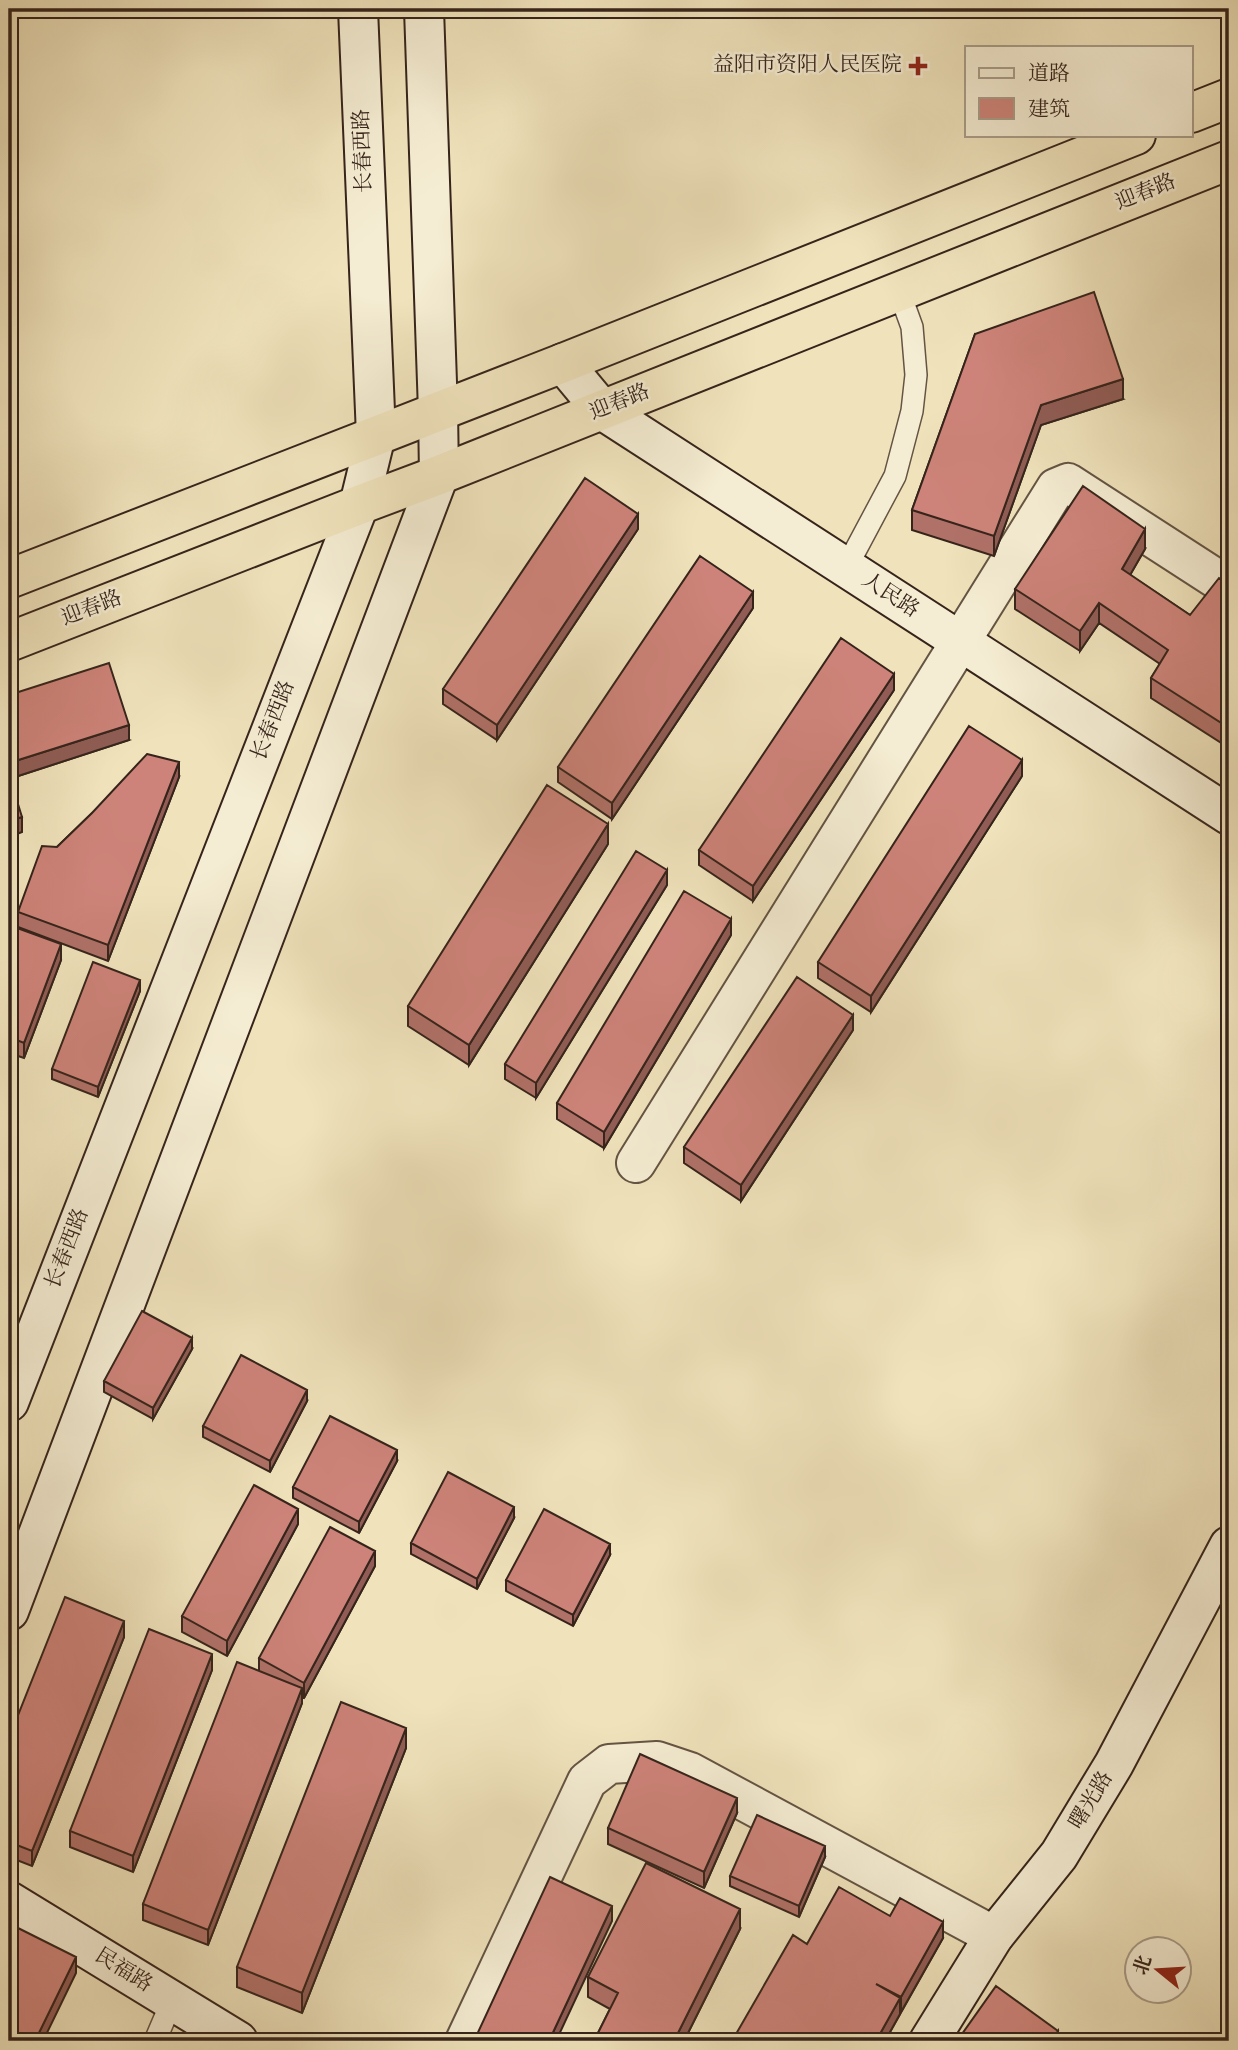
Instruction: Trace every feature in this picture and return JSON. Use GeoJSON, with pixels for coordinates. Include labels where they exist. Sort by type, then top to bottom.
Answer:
{"type":"FeatureCollection","features":[{"type":"Feature","properties":{"kind":"highway"},"geometry":{"type":"LineString","coordinates":[[1192,113],[1229,98]]}},
{"type":"Feature","properties":{"kind":"highway"},"geometry":{"type":"LineString","coordinates":[[9,579],[1133,136]]}},
{"type":"Feature","properties":{"kind":"highway","name":"迎春路"},"geometry":{"type":"LineString","coordinates":[[9,642],[439,475],[1229,160]]}},
{"type":"Feature","properties":{"kind":"street","name":"长春西路"},"geometry":{"type":"LineString","coordinates":[[9,1402],[359,505],[376,435],[358,9]]}},
{"type":"Feature","properties":{"kind":"street"},"geometry":{"type":"LineString","coordinates":[[9,1611],[439,475],[424,9]]}},
{"type":"Feature","properties":{"kind":"street","name":"人民路"},"geometry":{"type":"LineString","coordinates":[[562,363],[603,410],[1229,815]]}},
{"type":"Feature","properties":{"kind":"street"},"geometry":{"type":"LineString","coordinates":[[636,1163],[1056,488],[1068,483],[1229,587]]}},
{"type":"Feature","properties":{"kind":"street","name":"曙光路"},"geometry":{"type":"LineString","coordinates":[[929,2041],[994,1936],[1059,1855],[1114,1764],[1229,1546]]}},
{"type":"Feature","properties":{"kind":"street"},"geometry":{"type":"LineString","coordinates":[[465,2041],[587,1781],[609,1764],[657,1761],[690,1772],[994,1936]]}},
{"type":"Feature","properties":{"kind":"street","name":"民福路"},"geometry":{"type":"LineString","coordinates":[[9,1900],[238,2041]]}},
{"type":"Feature","properties":{"kind":"lane"},"geometry":{"type":"LineString","coordinates":[[846,568],[895,476],[912,411],[916,374],[912,327],[899,291]]}},
{"type":"Feature","properties":{"kind":"lane"},"geometry":{"type":"LineString","coordinates":[[155,2041],[172,2001]]}},
{"type":"Feature","properties":{"kind":"building"},"geometry":{"type":"Polygon","coordinates":[[[1094,292],[1123,379],[1041,405],[994,536],[912,510],[975,334],[1094,292]]]}},
{"type":"Feature","properties":{"kind":"building"},"geometry":{"type":"Polygon","coordinates":[[[585,478],[638,514],[497,725],[443,689],[585,478]]]}},
{"type":"Feature","properties":{"kind":"building"},"geometry":{"type":"Polygon","coordinates":[[[1083,486],[1145,529],[1122,569],[1190,615],[1219,578],[1229,585],[1229,714],[1223,724],[1151,678],[1168,650],[1099,603],[1080,631],[1015,589],[1083,486]]]}},
{"type":"Feature","properties":{"kind":"building"},"geometry":{"type":"Polygon","coordinates":[[[700,556],[753,592],[612,803],[558,767],[700,556]]]}},
{"type":"Feature","properties":{"kind":"building"},"geometry":{"type":"Polygon","coordinates":[[[841,638],[894,674],[753,886],[699,850],[841,638]]]}},
{"type":"Feature","properties":{"kind":"building"},"geometry":{"type":"Polygon","coordinates":[[[109,663],[129,725],[12,762],[9,750],[9,695],[109,663]]]}},
{"type":"Feature","properties":{"kind":"building"},"geometry":{"type":"Polygon","coordinates":[[[969,726],[1022,760],[871,996],[818,962],[969,726]]]}},
{"type":"Feature","properties":{"kind":"building"},"geometry":{"type":"Polygon","coordinates":[[[147,754],[179,762],[108,945],[18,912],[42,846],[57,847],[147,754]]]}},
{"type":"Feature","properties":{"kind":"building"},"geometry":{"type":"Polygon","coordinates":[[[9,775],[22,817],[9,821],[9,775]]]}},
{"type":"Feature","properties":{"kind":"building"},"geometry":{"type":"Polygon","coordinates":[[[547,785],[608,824],[469,1045],[408,1006],[547,785]]]}},
{"type":"Feature","properties":{"kind":"building"},"geometry":{"type":"Polygon","coordinates":[[[636,851],[667,870],[536,1083],[505,1064],[636,851]]]}},
{"type":"Feature","properties":{"kind":"building"},"geometry":{"type":"Polygon","coordinates":[[[684,891],[731,919],[604,1132],[557,1103],[684,891]]]}},
{"type":"Feature","properties":{"kind":"building"},"geometry":{"type":"Polygon","coordinates":[[[9,925],[61,944],[24,1043],[9,1037],[9,925]]]}},
{"type":"Feature","properties":{"kind":"building"},"geometry":{"type":"Polygon","coordinates":[[[93,962],[140,980],[98,1087],[52,1069],[93,962]]]}},
{"type":"Feature","properties":{"kind":"building"},"geometry":{"type":"Polygon","coordinates":[[[797,977],[853,1015],[741,1185],[684,1147],[797,977]]]}},
{"type":"Feature","properties":{"kind":"building"},"geometry":{"type":"Polygon","coordinates":[[[142,1311],[192,1338],[153,1408],[104,1381],[142,1311]]]}},
{"type":"Feature","properties":{"kind":"building"},"geometry":{"type":"Polygon","coordinates":[[[241,1355],[307,1390],[270,1461],[203,1426],[241,1355]]]}},
{"type":"Feature","properties":{"kind":"building"},"geometry":{"type":"Polygon","coordinates":[[[330,1416],[397,1450],[359,1522],[293,1487],[330,1416]]]}},
{"type":"Feature","properties":{"kind":"building"},"geometry":{"type":"Polygon","coordinates":[[[448,1472],[514,1507],[477,1579],[411,1543],[448,1472]]]}},
{"type":"Feature","properties":{"kind":"building"},"geometry":{"type":"Polygon","coordinates":[[[254,1485],[298,1509],[227,1641],[182,1616],[254,1485]]]}},
{"type":"Feature","properties":{"kind":"building"},"geometry":{"type":"Polygon","coordinates":[[[544,1509],[610,1544],[573,1615],[506,1580],[544,1509]]]}},
{"type":"Feature","properties":{"kind":"building"},"geometry":{"type":"Polygon","coordinates":[[[330,1527],[375,1551],[304,1683],[259,1658],[330,1527]]]}},
{"type":"Feature","properties":{"kind":"building"},"geometry":{"type":"Polygon","coordinates":[[[65,1597],[124,1621],[32,1851],[9,1842],[9,1738],[65,1597]]]}},
{"type":"Feature","properties":{"kind":"building"},"geometry":{"type":"Polygon","coordinates":[[[149,1629],[212,1654],[133,1856],[70,1831],[149,1629]]]}},
{"type":"Feature","properties":{"kind":"building"},"geometry":{"type":"Polygon","coordinates":[[[237,1662],[302,1688],[208,1930],[143,1904],[237,1662]]]}},
{"type":"Feature","properties":{"kind":"building"},"geometry":{"type":"Polygon","coordinates":[[[341,1702],[406,1728],[302,1993],[237,1967],[341,1702]]]}},
{"type":"Feature","properties":{"kind":"building"},"geometry":{"type":"Polygon","coordinates":[[[640,1754],[737,1798],[704,1872],[608,1828],[640,1754]]]}},
{"type":"Feature","properties":{"kind":"building"},"geometry":{"type":"Polygon","coordinates":[[[757,1815],[825,1846],[799,1906],[730,1876],[757,1815]]]}},
{"type":"Feature","properties":{"kind":"building"},"geometry":{"type":"Polygon","coordinates":[[[646,1863],[740,1909],[674,2041],[594,2041],[618,1993],[588,1977],[646,1863]]]}},
{"type":"Feature","properties":{"kind":"building"},"geometry":{"type":"Polygon","coordinates":[[[550,1877],[612,1906],[549,2041],[474,2041],[550,1877]]]}},
{"type":"Feature","properties":{"kind":"building"},"geometry":{"type":"Polygon","coordinates":[[[839,1887],[890,1916],[900,1898],[943,1922],[901,1997],[876,1984],[900,1998],[876,2041],[732,2041],[793,1935],[807,1944],[839,1887]]]}},
{"type":"Feature","properties":{"kind":"building"},"geometry":{"type":"Polygon","coordinates":[[[12,1925],[76,1957],[35,2041],[9,2041],[9,1932],[12,1925]]]}},
{"type":"Feature","properties":{"kind":"building"},"geometry":{"type":"Polygon","coordinates":[[[996,1986],[1058,2031],[1051,2041],[957,2041],[996,1986]]]}},
{"type":"Feature","properties":{"kind":"place","name":"益阳市资阳人民医院"},"geometry":{"type":"Point","coordinates":[918,66]}}]}
